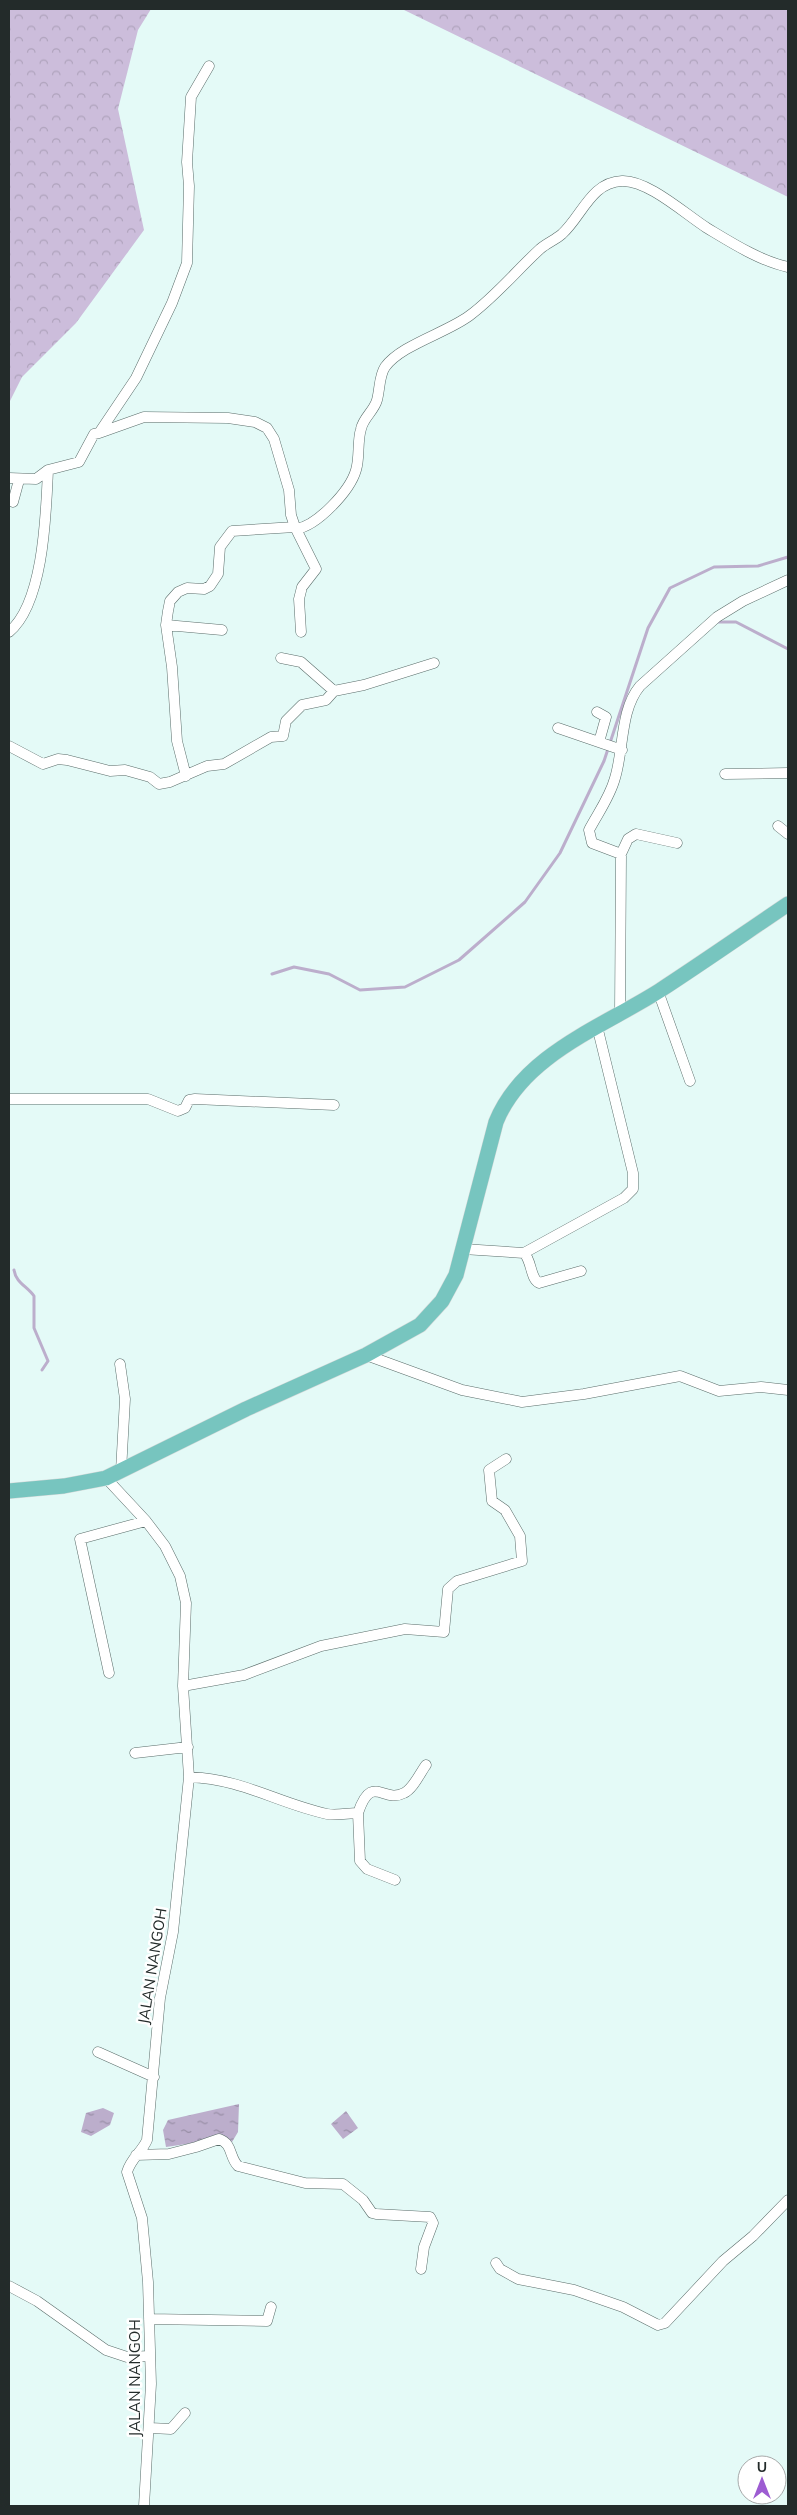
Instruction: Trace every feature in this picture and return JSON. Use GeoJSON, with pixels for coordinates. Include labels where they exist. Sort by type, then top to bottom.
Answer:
{"type":"FeatureCollection","features":[{"type":"Feature","properties":{"kind":"main road"},"geometry":{"type":"LineString","coordinates":[[9,1491],[64,1486],[106,1478],[246,1409],[366,1355],[405,1335],[430,1316],[442,1301],[456,1275],[496,1122],[507,1101],[534,1070],[555,1052],[658,991],[788,904]]}},
{"type":"Feature","properties":{"kind":"street"},"geometry":{"type":"LineString","coordinates":[[99,433],[136,378],[172,304],[187,262],[188,162],[192,97],[209,66]]}},
{"type":"Feature","properties":{"kind":"street"},"geometry":{"type":"LineString","coordinates":[[186,776],[177,740],[166,625],[172,598],[187,588],[204,589],[218,574],[220,547],[232,531],[305,527],[318,518],[343,494],[356,471],[360,430],[374,408],[386,366],[414,345],[439,334],[469,316],[541,248],[560,235],[587,202],[604,185],[622,181],[643,186],[708,228],[762,258],[788,267]]}},
{"type":"Feature","properties":{"kind":"street"},"geometry":{"type":"LineString","coordinates":[[13,502],[14,479],[36,480],[48,470],[79,462],[94,434],[144,417],[228,418],[261,424],[271,432],[274,439],[289,490],[291,515],[295,528],[316,569],[302,586],[299,599],[301,632]]}},
{"type":"Feature","properties":{"kind":"street"},"geometry":{"type":"LineString","coordinates":[[9,632],[22,619],[44,541],[48,470]]}},
{"type":"Feature","properties":{"kind":"street"},"geometry":{"type":"LineString","coordinates":[[621,854],[592,843],[588,833],[612,789],[630,699],[640,686],[717,617],[743,600],[788,580]]}},
{"type":"Feature","properties":{"kind":"street"},"geometry":{"type":"LineString","coordinates":[[166,625],[222,630]]}},
{"type":"Feature","properties":{"kind":"street"},"geometry":{"type":"LineString","coordinates":[[282,658],[301,662],[334,691]]}},
{"type":"Feature","properties":{"kind":"street"},"geometry":{"type":"LineString","coordinates":[[9,746],[43,764],[58,759],[110,771],[125,770],[150,777],[160,784],[186,776],[206,766],[224,764],[271,737],[283,736],[286,721],[302,705],[326,700],[334,691],[364,685],[434,663]]}},
{"type":"Feature","properties":{"kind":"street"},"geometry":{"type":"LineString","coordinates":[[597,712],[606,717],[601,742]]}},
{"type":"Feature","properties":{"kind":"street"},"geometry":{"type":"LineString","coordinates":[[558,728],[619,749]]}},
{"type":"Feature","properties":{"kind":"street"},"geometry":{"type":"LineString","coordinates":[[725,774],[788,773]]}},
{"type":"Feature","properties":{"kind":"street"},"geometry":{"type":"LineString","coordinates":[[778,826],[788,834]]}},
{"type":"Feature","properties":{"kind":"street"},"geometry":{"type":"LineString","coordinates":[[620,1014],[621,854],[628,839],[636,834],[677,843]]}},
{"type":"Feature","properties":{"kind":"street"},"geometry":{"type":"LineString","coordinates":[[658,991],[690,1081]]}},
{"type":"Feature","properties":{"kind":"street"},"geometry":{"type":"LineString","coordinates":[[463,1249],[524,1253],[624,1198],[633,1189],[633,1173],[597,1026]]}},
{"type":"Feature","properties":{"kind":"street"},"geometry":{"type":"LineString","coordinates":[[9,1099],[148,1099],[178,1111],[185,1108],[189,1100],[195,1099],[334,1105]]}},
{"type":"Feature","properties":{"kind":"street"},"geometry":{"type":"LineString","coordinates":[[524,1253],[528,1258],[536,1282],[581,1271]]}},
{"type":"Feature","properties":{"kind":"street"},"geometry":{"type":"LineString","coordinates":[[366,1355],[462,1390],[522,1402],[584,1394],[680,1376],[719,1391],[761,1387],[788,1390]]}},
{"type":"Feature","properties":{"kind":"street"},"geometry":{"type":"LineString","coordinates":[[120,1364],[124,1399],[121,1471]]}},
{"type":"Feature","properties":{"kind":"street"},"geometry":{"type":"LineString","coordinates":[[182,1686],[244,1675],[321,1646],[405,1629],[444,1632],[448,1590],[451,1586],[457,1581],[522,1562],[520,1536],[505,1510],[492,1501],[491,1496],[490,1470],[506,1459]]}},
{"type":"Feature","properties":{"kind":"street","name":"JALAN NANGOH"},"geometry":{"type":"LineString","coordinates":[[106,1478],[146,1520],[169,1553],[183,1586],[186,1618],[182,1686],[189,1777],[179,1860],[176,1910],[160,1998],[147,2140],[144,2148],[136,2155],[127,2172],[142,2218],[148,2282],[150,2428],[144,2506]]}},
{"type":"Feature","properties":{"kind":"street"},"geometry":{"type":"LineString","coordinates":[[109,1673],[80,1539],[146,1520]]}},
{"type":"Feature","properties":{"kind":"street"},"geometry":{"type":"LineString","coordinates":[[135,1753],[188,1747]]}},
{"type":"Feature","properties":{"kind":"street"},"geometry":{"type":"LineString","coordinates":[[395,1880],[367,1869],[360,1861],[358,1813],[366,1795],[371,1792],[406,1793],[426,1765]]}},
{"type":"Feature","properties":{"kind":"street"},"geometry":{"type":"LineString","coordinates":[[189,1777],[244,1785],[297,1806],[330,1814],[358,1813]]}},
{"type":"Feature","properties":{"kind":"street"},"geometry":{"type":"LineString","coordinates":[[98,2052],[154,2077]]}},
{"type":"Feature","properties":{"kind":"street"},"geometry":{"type":"LineString","coordinates":[[136,2155],[169,2154],[219,2139],[224,2140],[232,2150],[234,2162],[238,2166],[305,2183],[343,2184],[364,2200],[372,2213],[430,2217],[433,2223],[424,2247],[421,2269]]}},
{"type":"Feature","properties":{"kind":"street"},"geometry":{"type":"LineString","coordinates":[[496,2263],[500,2268],[518,2279],[574,2290],[623,2307],[658,2325],[665,2324],[723,2261],[753,2236],[788,2200]]}},
{"type":"Feature","properties":{"kind":"street"},"geometry":{"type":"LineString","coordinates":[[9,2286],[38,2301],[106,2350],[127,2356],[150,2356]]}},
{"type":"Feature","properties":{"kind":"street"},"geometry":{"type":"LineString","coordinates":[[149,2319],[267,2321],[271,2307]]}},
{"type":"Feature","properties":{"kind":"street"},"geometry":{"type":"LineString","coordinates":[[150,2428],[171,2429],[185,2413]]}},
{"type":"Feature","properties":{"kind":"green space"},"geometry":{"type":"Polygon","coordinates":[[[9,9],[151,9],[138,30],[118,109],[144,230],[76,323],[22,377],[9,403],[9,9]]]}},
{"type":"Feature","properties":{"kind":"green space"},"geometry":{"type":"Polygon","coordinates":[[[402,9],[787,9],[788,197],[402,9]]]}},
{"type":"Feature","properties":{"kind":"water"},"geometry":{"type":"Polygon","coordinates":[[[239,2104],[238,2132],[232,2142],[227,2138],[166,2147],[163,2130],[168,2120],[239,2104]]]}},
{"type":"Feature","properties":{"kind":"water"},"geometry":{"type":"Polygon","coordinates":[[[103,2108],[114,2113],[110,2125],[91,2136],[81,2132],[86,2113],[103,2108]]]}},
{"type":"Feature","properties":{"kind":"water"},"geometry":{"type":"Polygon","coordinates":[[[346,2111],[358,2128],[343,2139],[331,2124],[346,2111]]]}},
{"type":"Feature","properties":{"kind":"waterway"},"geometry":{"type":"LineString","coordinates":[[272,974],[294,967],[329,974],[360,990],[405,987],[459,960],[525,902],[560,853],[604,761],[648,628],[670,588],[714,567],[758,566],[788,557]]}},
{"type":"Feature","properties":{"kind":"waterway"},"geometry":{"type":"LineString","coordinates":[[717,622],[736,622],[788,649]]}},
{"type":"Feature","properties":{"kind":"waterway"},"geometry":{"type":"LineString","coordinates":[[14,1270],[19,1281],[34,1296],[34,1328],[48,1361],[42,1370]]}}]}
